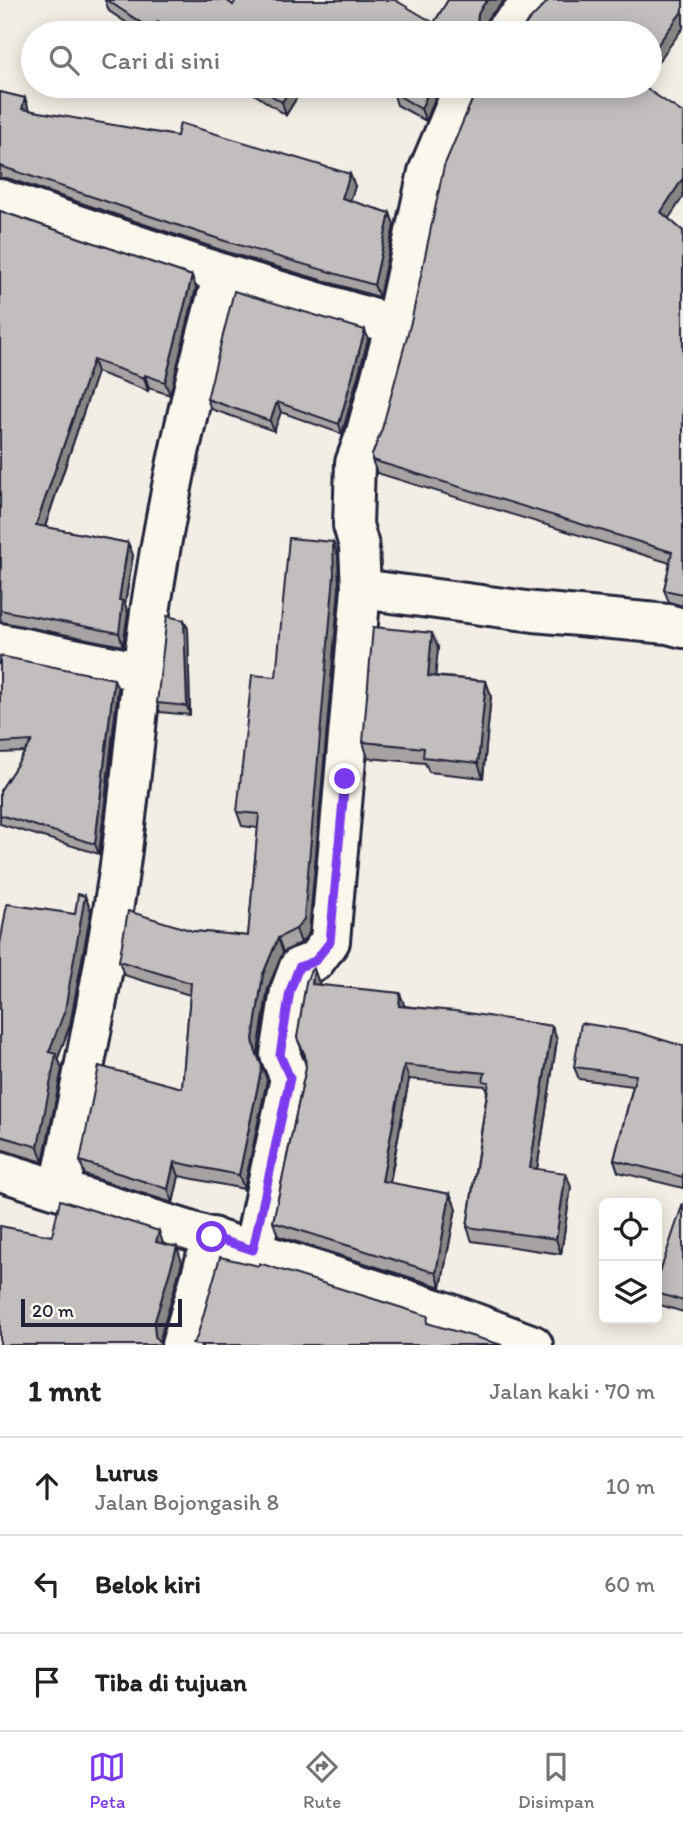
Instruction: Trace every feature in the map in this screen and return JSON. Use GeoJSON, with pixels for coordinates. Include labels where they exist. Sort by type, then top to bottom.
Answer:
{"type":"FeatureCollection","features":[{"type":"Feature","properties":{"kind":"street"},"geometry":{"type":"LineString","coordinates":[[515,21],[536,0]]}},
{"type":"Feature","properties":{"kind":"street"},"geometry":{"type":"LineString","coordinates":[[253,1250],[290,1078],[280,1055],[290,991],[299,967],[315,961],[330,942],[361,589],[359,546],[353,525],[355,463],[395,325],[428,173],[459,98]]}},
{"type":"Feature","properties":{"kind":"street"},"geometry":{"type":"LineString","coordinates":[[0,199],[223,274],[395,325]]}},
{"type":"Feature","properties":{"kind":"street"},"geometry":{"type":"LineString","coordinates":[[60,1188],[117,884],[152,601],[171,483],[198,365],[223,274]]}},
{"type":"Feature","properties":{"kind":"street"},"geometry":{"type":"LineString","coordinates":[[361,589],[534,612],[668,624],[683,628]]}},
{"type":"Feature","properties":{"kind":"street"},"geometry":{"type":"LineString","coordinates":[[0,643],[143,672]]}},
{"type":"Feature","properties":{"kind":"street"},"geometry":{"type":"LineString","coordinates":[[0,1171],[443,1311],[533,1345]]}},
{"type":"Feature","properties":{"kind":"street"},"geometry":{"type":"LineString","coordinates":[[181,1345],[212,1237]]}},
{"type":"Feature","properties":{"kind":"building"},"geometry":{"type":"Polygon","coordinates":[[[107,0],[226,0],[233,5],[236,0],[395,0],[431,21],[158,21],[138,21],[107,0]]]}},
{"type":"Feature","properties":{"kind":"building"},"geometry":{"type":"Polygon","coordinates":[[[448,0],[488,0],[478,14],[477,21],[435,21],[448,0]]]}},
{"type":"Feature","properties":{"kind":"building"},"geometry":{"type":"Polygon","coordinates":[[[549,0],[683,0],[683,10],[662,39],[662,21],[529,21],[549,0]]]}},
{"type":"Feature","properties":{"kind":"building"},"geometry":{"type":"Polygon","coordinates":[[[0,92],[25,98],[22,109],[177,136],[180,123],[350,174],[342,198],[390,213],[374,285],[225,241],[0,166],[0,92]]]}},
{"type":"Feature","properties":{"kind":"building"},"geometry":{"type":"Polygon","coordinates":[[[403,98],[426,98],[421,109],[403,98]]]}},
{"type":"Feature","properties":{"kind":"building"},"geometry":{"type":"Polygon","coordinates":[[[473,98],[660,98],[683,113],[683,178],[661,212],[683,231],[683,594],[664,590],[672,552],[372,460],[412,318],[444,166],[473,98]]]}},
{"type":"Feature","properties":{"kind":"building"},"geometry":{"type":"Polygon","coordinates":[[[0,211],[192,276],[165,382],[145,375],[144,378],[93,360],[36,525],[128,543],[119,600],[123,601],[119,633],[0,610],[0,211]]]}},
{"type":"Feature","properties":{"kind":"building"},"geometry":{"type":"Polygon","coordinates":[[[234,291],[365,330],[339,424],[277,402],[270,421],[207,399],[234,291]]]}},
{"type":"Feature","properties":{"kind":"building"},"geometry":{"type":"Polygon","coordinates":[[[289,538],[333,542],[334,575],[304,919],[296,929],[278,938],[263,974],[253,1039],[262,1066],[239,1175],[174,1162],[168,1189],[80,1161],[99,1066],[182,1088],[191,983],[119,961],[128,911],[193,931],[248,936],[259,814],[237,812],[252,675],[276,677],[289,538]]]}},
{"type":"Feature","properties":{"kind":"building"},"geometry":{"type":"Polygon","coordinates":[[[167,616],[184,620],[187,706],[157,703],[167,616]]]}},
{"type":"Feature","properties":{"kind":"building"},"geometry":{"type":"Polygon","coordinates":[[[373,627],[432,633],[428,676],[486,681],[478,763],[423,757],[424,748],[363,742],[373,627]]]}},
{"type":"Feature","properties":{"kind":"building"},"geometry":{"type":"Polygon","coordinates":[[[0,656],[114,679],[95,844],[0,815],[0,791],[32,741],[0,743],[0,656]]]}},
{"type":"Feature","properties":{"kind":"building"},"geometry":{"type":"Polygon","coordinates":[[[78,894],[85,896],[65,1010],[49,1052],[56,1054],[38,1147],[0,1136],[0,944],[7,904],[75,914],[78,894]]]}},
{"type":"Feature","properties":{"kind":"building"},"geometry":{"type":"Polygon","coordinates":[[[314,969],[312,984],[400,993],[399,1006],[455,1011],[552,1026],[530,1168],[566,1173],[556,1239],[467,1227],[489,1082],[483,1081],[485,1073],[404,1065],[382,1181],[450,1194],[436,1273],[273,1222],[306,1068],[305,1055],[297,1038],[306,982],[314,969]]]}},
{"type":"Feature","properties":{"kind":"building"},"geometry":{"type":"Polygon","coordinates":[[[581,1023],[637,1032],[683,1046],[683,1177],[614,1160],[636,1075],[574,1067],[581,1023]]]}},
{"type":"Feature","properties":{"kind":"building"},"geometry":{"type":"Polygon","coordinates":[[[60,1200],[159,1231],[156,1242],[177,1247],[154,1324],[155,1336],[161,1345],[0,1345],[0,1226],[52,1236],[60,1200]]]}},
{"type":"Feature","properties":{"kind":"building"},"geometry":{"type":"Polygon","coordinates":[[[683,1203],[683,1301],[662,1295],[662,1266],[683,1203]]]}},
{"type":"Feature","properties":{"kind":"building"},"geometry":{"type":"Polygon","coordinates":[[[220,1257],[259,1266],[259,1263],[428,1316],[427,1323],[502,1345],[192,1344],[197,1337],[220,1257]]]}},
{"type":"Feature","properties":{"kind":"route"},"geometry":{"type":"LineString","coordinates":[[212,1237],[253,1250],[290,1078],[280,1055],[290,991],[299,967],[315,961],[330,942],[345,779]]}}]}
